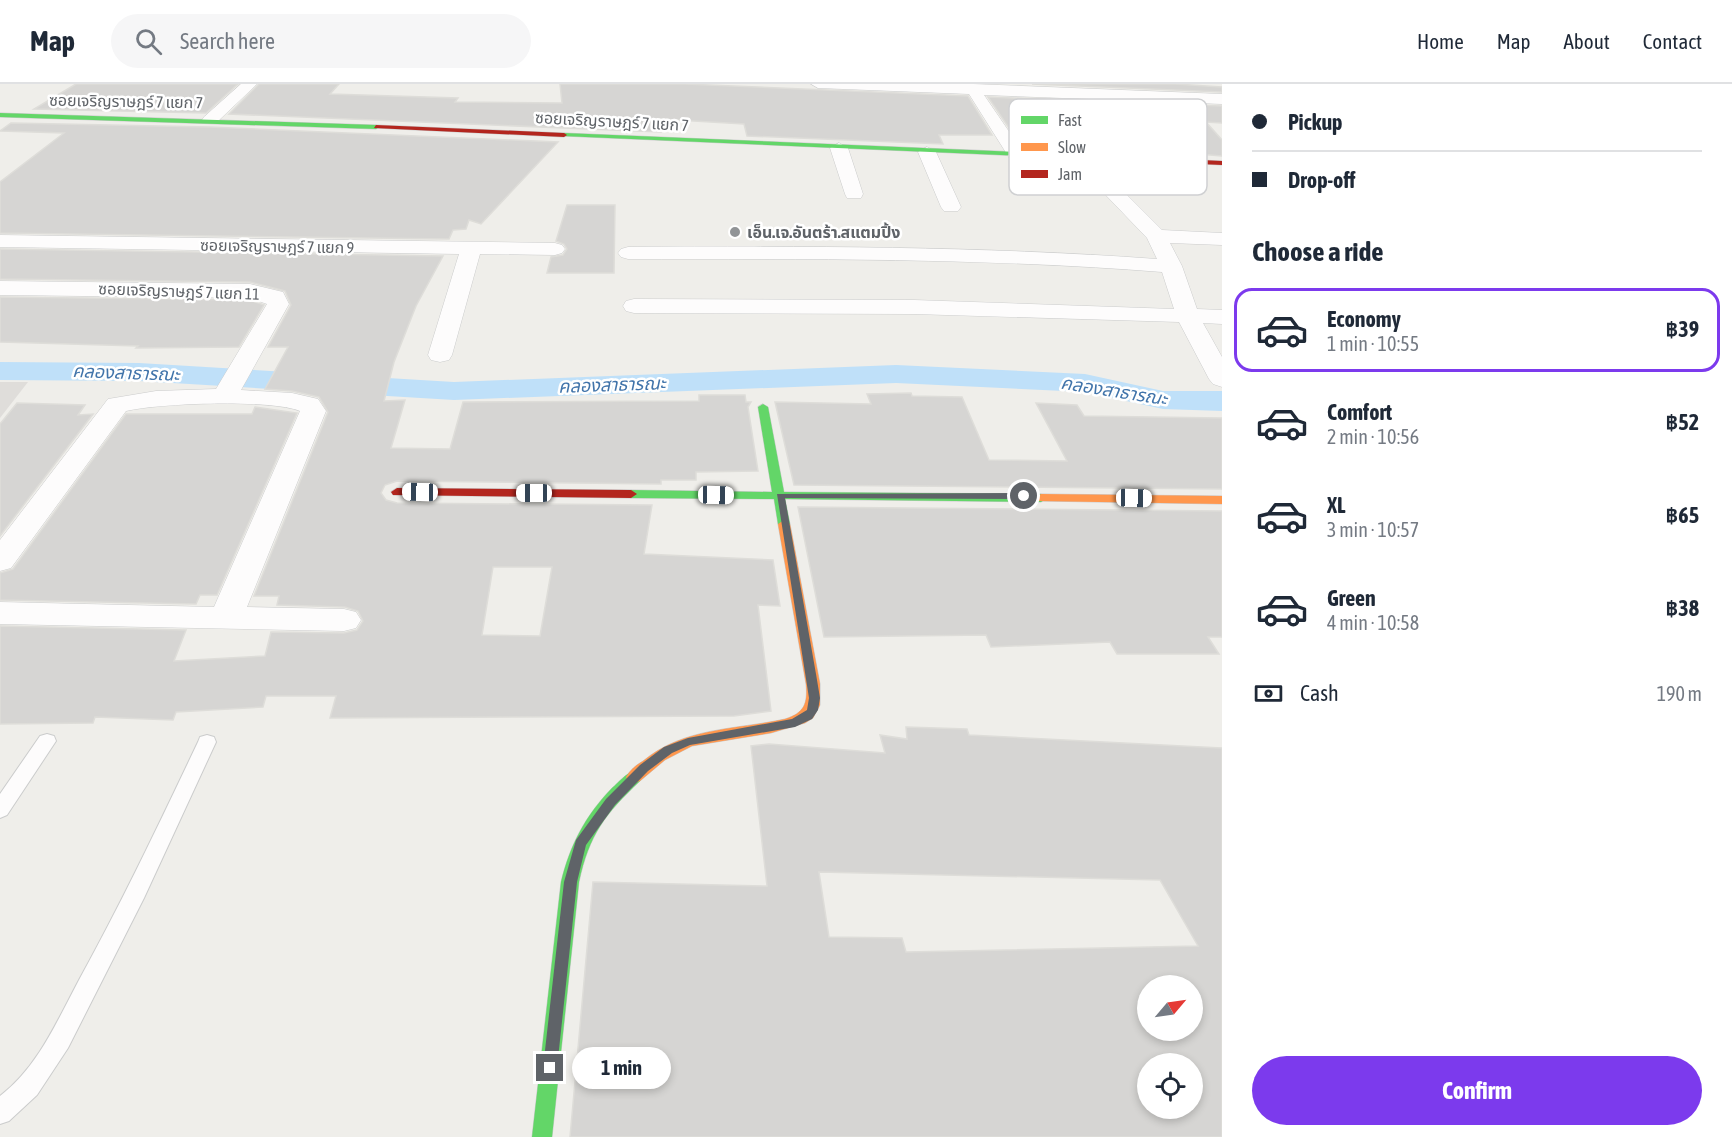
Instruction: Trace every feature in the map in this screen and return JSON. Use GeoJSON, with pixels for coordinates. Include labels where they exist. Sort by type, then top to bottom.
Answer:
{"type":"FeatureCollection","features":[{"type":"Feature","properties":{"kind":"street"},"geometry":{"type":"LineString","coordinates":[[210,120],[250,84]]}},
{"type":"Feature","properties":{"kind":"street"},"geometry":{"type":"LineString","coordinates":[[818,84],[955,86],[973,89],[1222,99]]}},
{"type":"Feature","properties":{"kind":"street"},"geometry":{"type":"LineString","coordinates":[[973,89],[1009,144]]}},
{"type":"Feature","properties":{"kind":"street","name":"ซอยเจริญราษฎร์ 7 แยก 7"},"geometry":{"type":"LineString","coordinates":[[0,115],[210,120],[1009,155]]}},
{"type":"Feature","properties":{"kind":"street"},"geometry":{"type":"LineString","coordinates":[[839,148],[854,194]]}},
{"type":"Feature","properties":{"kind":"street"},"geometry":{"type":"LineString","coordinates":[[927,152],[951,207]]}},
{"type":"Feature","properties":{"kind":"street","name":"ซอยเจริญราษฎร์ 7 แยก 7"},"geometry":{"type":"LineString","coordinates":[[1207,162],[1222,163]]}},
{"type":"Feature","properties":{"kind":"street"},"geometry":{"type":"LineString","coordinates":[[1116,195],[1156,236],[1171,266],[1188,317],[1222,379]]}},
{"type":"Feature","properties":{"kind":"street"},"geometry":{"type":"LineString","coordinates":[[1156,236],[1222,239]]}},
{"type":"Feature","properties":{"kind":"street","name":"ซอยเจริญราษฎร์ 7 แยก 9"},"geometry":{"type":"LineString","coordinates":[[0,241],[555,249]]}},
{"type":"Feature","properties":{"kind":"street"},"geometry":{"type":"LineString","coordinates":[[440,355],[471,248]]}},
{"type":"Feature","properties":{"kind":"street"},"geometry":{"type":"LineString","coordinates":[[628,253],[898,252],[1037,256],[1171,266]]}},
{"type":"Feature","properties":{"kind":"street"},"geometry":{"type":"LineString","coordinates":[[898,252],[914,307]]}},
{"type":"Feature","properties":{"kind":"street","name":"ซอยเจริญราษฎร์ 7 แยก 11"},"geometry":{"type":"LineString","coordinates":[[0,288],[249,291],[275,297],[278,304],[230,385]]}},
{"type":"Feature","properties":{"kind":"street"},"geometry":{"type":"LineString","coordinates":[[634,306],[914,307],[1222,317]]}},
{"type":"Feature","properties":{"kind":"street"},"geometry":{"type":"LineString","coordinates":[[0,561],[117,405],[230,385],[309,404],[313,411],[226,618]]}},
{"type":"Feature","properties":{"kind":"street"},"geometry":{"type":"LineString","coordinates":[[542,1137],[570,882],[580,844],[610,802],[644,768],[668,750],[688,742],[795,723],[808,716],[812,710],[813,686],[763,407]]}},
{"type":"Feature","properties":{"kind":"street"},"geometry":{"type":"LineString","coordinates":[[397,492],[1222,500]]}},
{"type":"Feature","properties":{"kind":"street"},"geometry":{"type":"LineString","coordinates":[[0,613],[344,620]]}},
{"type":"Feature","properties":{"kind":"lane"},"geometry":{"type":"LineString","coordinates":[[0,810],[47,741]]}},
{"type":"Feature","properties":{"kind":"lane"},"geometry":{"type":"LineString","coordinates":[[0,1112],[17,1101],[48,1061],[129,910],[207,742]]}},
{"type":"Feature","properties":{"kind":"shaded area"},"geometry":{"type":"Polygon","coordinates":[[[0,382],[28,382],[0,418],[0,382]]]}},
{"type":"Feature","properties":{"kind":"building"},"geometry":{"type":"Polygon","coordinates":[[[76,84],[238,84],[206,113],[34,109],[76,84]]]}},
{"type":"Feature","properties":{"kind":"building"},"geometry":{"type":"Polygon","coordinates":[[[259,84],[339,84],[330,94],[458,98],[455,102],[562,103],[560,84],[685,84],[968,96],[992,135],[939,135],[943,144],[747,136],[744,124],[660,119],[661,132],[229,114],[259,84]]]}},
{"type":"Feature","properties":{"kind":"building"},"geometry":{"type":"Polygon","coordinates":[[[1032,84],[1176,84],[1222,87],[1222,92],[1032,84]]]}},
{"type":"Feature","properties":{"kind":"building"},"geometry":{"type":"Polygon","coordinates":[[[988,97],[1040,99],[1009,99],[1009,128],[988,97]]]}},
{"type":"Feature","properties":{"kind":"building"},"geometry":{"type":"Polygon","coordinates":[[[1207,105],[1222,106],[1222,123],[1207,122],[1207,105]]]}},
{"type":"Feature","properties":{"kind":"building"},"geometry":{"type":"Polygon","coordinates":[[[11,123],[210,127],[558,142],[481,224],[469,220],[466,229],[453,230],[449,239],[0,233],[0,182],[64,133],[0,131],[11,123]]]}},
{"type":"Feature","properties":{"kind":"building"},"geometry":{"type":"Polygon","coordinates":[[[1207,123],[1222,140],[1222,156],[1207,155],[1207,123]]]}},
{"type":"Feature","properties":{"kind":"building"},"geometry":{"type":"Polygon","coordinates":[[[567,205],[615,205],[614,273],[547,273],[551,257],[563,255],[567,249],[564,244],[556,241],[567,205]]]}},
{"type":"Feature","properties":{"kind":"building"},"geometry":{"type":"Polygon","coordinates":[[[0,249],[443,256],[416,306],[394,362],[384,401],[405,400],[391,448],[450,449],[463,402],[699,401],[699,395],[745,395],[746,402],[751,402],[748,407],[758,471],[696,472],[696,480],[661,480],[661,484],[397,481],[385,485],[381,493],[386,500],[397,503],[652,505],[644,554],[773,560],[780,606],[758,605],[771,711],[734,716],[330,718],[336,696],[266,696],[263,707],[176,712],[173,720],[95,717],[93,723],[0,724],[0,626],[186,630],[174,661],[265,656],[271,632],[344,633],[357,630],[363,621],[358,611],[345,607],[277,605],[279,596],[254,596],[328,412],[319,397],[292,391],[265,389],[288,347],[268,347],[291,305],[285,291],[250,282],[0,279],[0,249]],[[493,567],[482,635],[540,636],[552,567],[493,567]]]}},
{"type":"Feature","properties":{"kind":"building"},"geometry":{"type":"Polygon","coordinates":[[[0,297],[250,300],[264,305],[239,347],[136,348],[138,346],[0,342],[0,297]]]}},
{"type":"Feature","properties":{"kind":"building"},"geometry":{"type":"Polygon","coordinates":[[[911,393],[912,396],[962,397],[989,460],[1067,461],[1036,403],[1077,405],[1084,416],[1222,418],[1222,489],[794,485],[775,402],[871,404],[867,394],[911,393]]]}},
{"type":"Feature","properties":{"kind":"building"},"geometry":{"type":"Polygon","coordinates":[[[17,403],[85,405],[78,415],[93,414],[0,536],[0,424],[17,403]]]}},
{"type":"Feature","properties":{"kind":"building"},"geometry":{"type":"Polygon","coordinates":[[[255,407],[297,413],[217,595],[200,595],[196,604],[0,600],[0,573],[13,569],[126,414],[252,414],[255,407]]]}},
{"type":"Feature","properties":{"kind":"building"},"geometry":{"type":"Polygon","coordinates":[[[798,507],[1222,511],[1222,637],[1208,637],[1219,654],[1117,654],[1110,642],[991,647],[986,635],[824,637],[798,507]]]}},
{"type":"Feature","properties":{"kind":"building"},"geometry":{"type":"Polygon","coordinates":[[[906,727],[967,729],[969,735],[1222,748],[1222,1137],[570,1137],[593,882],[767,886],[751,746],[769,744],[885,753],[880,735],[907,739],[906,727]],[[819,872],[829,937],[902,938],[906,952],[1198,946],[1160,880],[819,872]]]}},
{"type":"Feature","properties":{"kind":"waterway","name":"คลองสาธารณะ"},"geometry":{"type":"LineString","coordinates":[[0,371],[139,372],[454,391],[896,374],[1085,383],[1163,400],[1222,401]]}},
{"type":"Feature","properties":{"kind":"traffic: fast"},"geometry":{"type":"LineString","coordinates":[[0,115],[376,127]]}},
{"type":"Feature","properties":{"kind":"traffic: fast"},"geometry":{"type":"LineString","coordinates":[[564,135],[1009,154]]}},
{"type":"Feature","properties":{"kind":"traffic: fast"},"geometry":{"type":"LineString","coordinates":[[763,407],[784,524]]}},
{"type":"Feature","properties":{"kind":"traffic: fast"},"geometry":{"type":"LineString","coordinates":[[631,494],[1041,498]]}},
{"type":"Feature","properties":{"kind":"traffic: fast"},"geometry":{"type":"LineString","coordinates":[[542,1137],[570,882],[574,864],[578,850],[596,818],[634,777]]}},
{"type":"Feature","properties":{"kind":"traffic: slow"},"geometry":{"type":"LineString","coordinates":[[1041,498],[1222,500]]}},
{"type":"Feature","properties":{"kind":"traffic: slow"},"geometry":{"type":"LineString","coordinates":[[634,777],[673,747],[688,741],[787,724],[800,720],[811,710],[814,689],[784,524]]}},
{"type":"Feature","properties":{"kind":"traffic: jam"},"geometry":{"type":"LineString","coordinates":[[376,127],[564,135]]}},
{"type":"Feature","properties":{"kind":"traffic: jam"},"geometry":{"type":"LineString","coordinates":[[1207,162],[1222,163]]}},
{"type":"Feature","properties":{"kind":"traffic: jam"},"geometry":{"type":"LineString","coordinates":[[397,492],[631,494]]}},
{"type":"Feature","properties":{"kind":"place","name":"เอ็น.เจ.อันตร้า.สแตมปิ้ง"},"geometry":{"type":"Point","coordinates":[735,232]}},
{"type":"Feature","properties":{"kind":"route"},"geometry":{"type":"LineString","coordinates":[[550,1068],[570,882],[580,844],[610,802],[644,768],[668,750],[688,742],[795,723],[808,716],[812,710],[814,698],[811,674],[780,496],[1024,496]]}}]}
